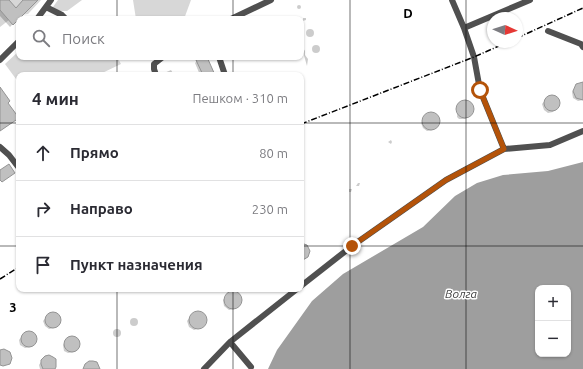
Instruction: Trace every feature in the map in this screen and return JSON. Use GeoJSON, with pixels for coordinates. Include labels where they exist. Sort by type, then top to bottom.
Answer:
{"type":"FeatureCollection","features":[{"type":"Feature","properties":{"kind":"street"},"geometry":{"type":"LineString","coordinates":[[38,16],[51,0]]}},
{"type":"Feature","properties":{"kind":"street"},"geometry":{"type":"LineString","coordinates":[[253,0],[257,6]]}},
{"type":"Feature","properties":{"kind":"street"},"geometry":{"type":"LineString","coordinates":[[237,16],[271,0]]}},
{"type":"Feature","properties":{"kind":"street"},"geometry":{"type":"LineString","coordinates":[[452,0],[474,57],[480,90],[504,149]]}},
{"type":"Feature","properties":{"kind":"street"},"geometry":{"type":"LineString","coordinates":[[464,28],[530,0]]}},
{"type":"Feature","properties":{"kind":"street"},"geometry":{"type":"LineString","coordinates":[[46,7],[63,16]]}},
{"type":"Feature","properties":{"kind":"street"},"geometry":{"type":"LineString","coordinates":[[548,31],[581,44],[583,47]]}},
{"type":"Feature","properties":{"kind":"street"},"geometry":{"type":"LineString","coordinates":[[0,60],[16,44]]}},
{"type":"Feature","properties":{"kind":"street"},"geometry":{"type":"LineString","coordinates":[[155,72],[154,64],[160,60]]}},
{"type":"Feature","properties":{"kind":"street"},"geometry":{"type":"LineString","coordinates":[[220,60],[224,72]]}},
{"type":"Feature","properties":{"kind":"street"},"geometry":{"type":"LineString","coordinates":[[304,284],[352,246],[446,180],[504,149],[550,145],[583,132]]}},
{"type":"Feature","properties":{"kind":"street"},"geometry":{"type":"LineString","coordinates":[[0,147],[16,165]]}},
{"type":"Feature","properties":{"kind":"street"},"geometry":{"type":"LineString","coordinates":[[204,369],[230,342],[293,292]]}},
{"type":"Feature","properties":{"kind":"street"},"geometry":{"type":"LineString","coordinates":[[230,342],[252,367]]}},
{"type":"Feature","properties":{"kind":"shaded area"},"geometry":{"type":"Polygon","coordinates":[[[0,0],[41,0],[28,14],[14,16],[0,27],[0,0]]]}},
{"type":"Feature","properties":{"kind":"shaded area"},"geometry":{"type":"Polygon","coordinates":[[[58,0],[82,0],[67,11],[56,11],[53,7],[58,0]]]}},
{"type":"Feature","properties":{"kind":"shaded area"},"geometry":{"type":"Polygon","coordinates":[[[133,0],[191,0],[185,16],[136,16],[133,0]]]}},
{"type":"Feature","properties":{"kind":"shaded area"},"geometry":{"type":"Polygon","coordinates":[[[16,54],[16,60],[119,60],[121,64],[104,72],[16,72],[16,79],[5,64],[16,54]]]}},
{"type":"Feature","properties":{"kind":"water","name":"Волга"},"geometry":{"type":"Polygon","coordinates":[[[583,162],[583,369],[268,369],[277,350],[312,301],[343,274],[423,227],[455,196],[477,183],[503,175],[548,171],[583,162]]]}},
{"type":"Feature","properties":{"kind":"building"},"geometry":{"type":"Polygon","coordinates":[[[0,0],[9,0],[16,8],[23,0],[38,0],[22,16],[16,16],[16,22],[13,25],[0,10],[0,0]]]}},
{"type":"Feature","properties":{"kind":"building"},"geometry":{"type":"Polygon","coordinates":[[[196,60],[208,60],[214,72],[202,72],[196,60]]]}},
{"type":"Feature","properties":{"kind":"building"},"geometry":{"type":"Polygon","coordinates":[[[583,82],[583,100],[576,98],[573,91],[576,84],[583,82]]]}},
{"type":"Feature","properties":{"kind":"building"},"geometry":{"type":"Polygon","coordinates":[[[0,87],[10,101],[8,103],[16,114],[16,120],[0,131],[0,87]]]}},
{"type":"Feature","properties":{"kind":"building"},"geometry":{"type":"Polygon","coordinates":[[[549,95],[555,95],[560,100],[558,109],[555,111],[549,111],[544,106],[544,100],[549,95]]]}},
{"type":"Feature","properties":{"kind":"building"},"geometry":{"type":"Polygon","coordinates":[[[465,100],[471,103],[474,109],[471,115],[465,118],[459,115],[456,109],[459,103],[465,100]]]}},
{"type":"Feature","properties":{"kind":"building"},"geometry":{"type":"Polygon","coordinates":[[[431,112],[437,115],[440,121],[437,127],[431,130],[425,127],[422,121],[425,115],[431,112]]]}},
{"type":"Feature","properties":{"kind":"building"},"geometry":{"type":"Polygon","coordinates":[[[9,164],[15,173],[2,182],[0,180],[0,170],[9,164]]]}},
{"type":"Feature","properties":{"kind":"building"},"geometry":{"type":"Polygon","coordinates":[[[304,244],[307,245],[310,251],[308,257],[304,259],[304,244]]]}},
{"type":"Feature","properties":{"kind":"building"},"geometry":{"type":"Polygon","coordinates":[[[230,292],[236,292],[242,300],[239,306],[233,309],[227,306],[224,300],[230,292]]]}},
{"type":"Feature","properties":{"kind":"building"},"geometry":{"type":"Polygon","coordinates":[[[198,311],[204,314],[207,320],[204,326],[198,329],[192,326],[189,320],[192,314],[198,311]]]}},
{"type":"Feature","properties":{"kind":"building"},"geometry":{"type":"Polygon","coordinates":[[[50,312],[56,312],[61,317],[59,326],[56,328],[50,328],[45,323],[45,317],[50,312]]]}},
{"type":"Feature","properties":{"kind":"building"},"geometry":{"type":"Polygon","coordinates":[[[26,331],[32,331],[37,336],[35,345],[32,347],[26,347],[21,342],[21,336],[26,331]]]}},
{"type":"Feature","properties":{"kind":"building"},"geometry":{"type":"Polygon","coordinates":[[[69,336],[75,336],[80,341],[78,350],[75,352],[69,352],[64,347],[64,341],[69,336]]]}},
{"type":"Feature","properties":{"kind":"building"},"geometry":{"type":"Polygon","coordinates":[[[4,349],[10,352],[12,358],[10,364],[3,366],[0,365],[0,350],[4,349]]]}},
{"type":"Feature","properties":{"kind":"building"},"geometry":{"type":"Polygon","coordinates":[[[49,355],[56,359],[56,367],[55,369],[43,369],[41,360],[45,356],[49,355]]]}},
{"type":"Feature","properties":{"kind":"building"},"geometry":{"type":"Polygon","coordinates":[[[89,361],[97,362],[100,369],[83,369],[85,364],[89,361]]]}},
{"type":"Feature","properties":{"kind":"railway"},"geometry":{"type":"LineString","coordinates":[[523,35],[583,8]]}},
{"type":"Feature","properties":{"kind":"railway"},"geometry":{"type":"LineString","coordinates":[[304,123],[494,48]]}},
{"type":"Feature","properties":{"kind":"railway"},"geometry":{"type":"LineString","coordinates":[[0,279],[16,269]]}},
{"type":"Feature","properties":{"kind":"route"},"geometry":{"type":"LineString","coordinates":[[352,246],[446,180],[504,149],[480,90]]}}]}
